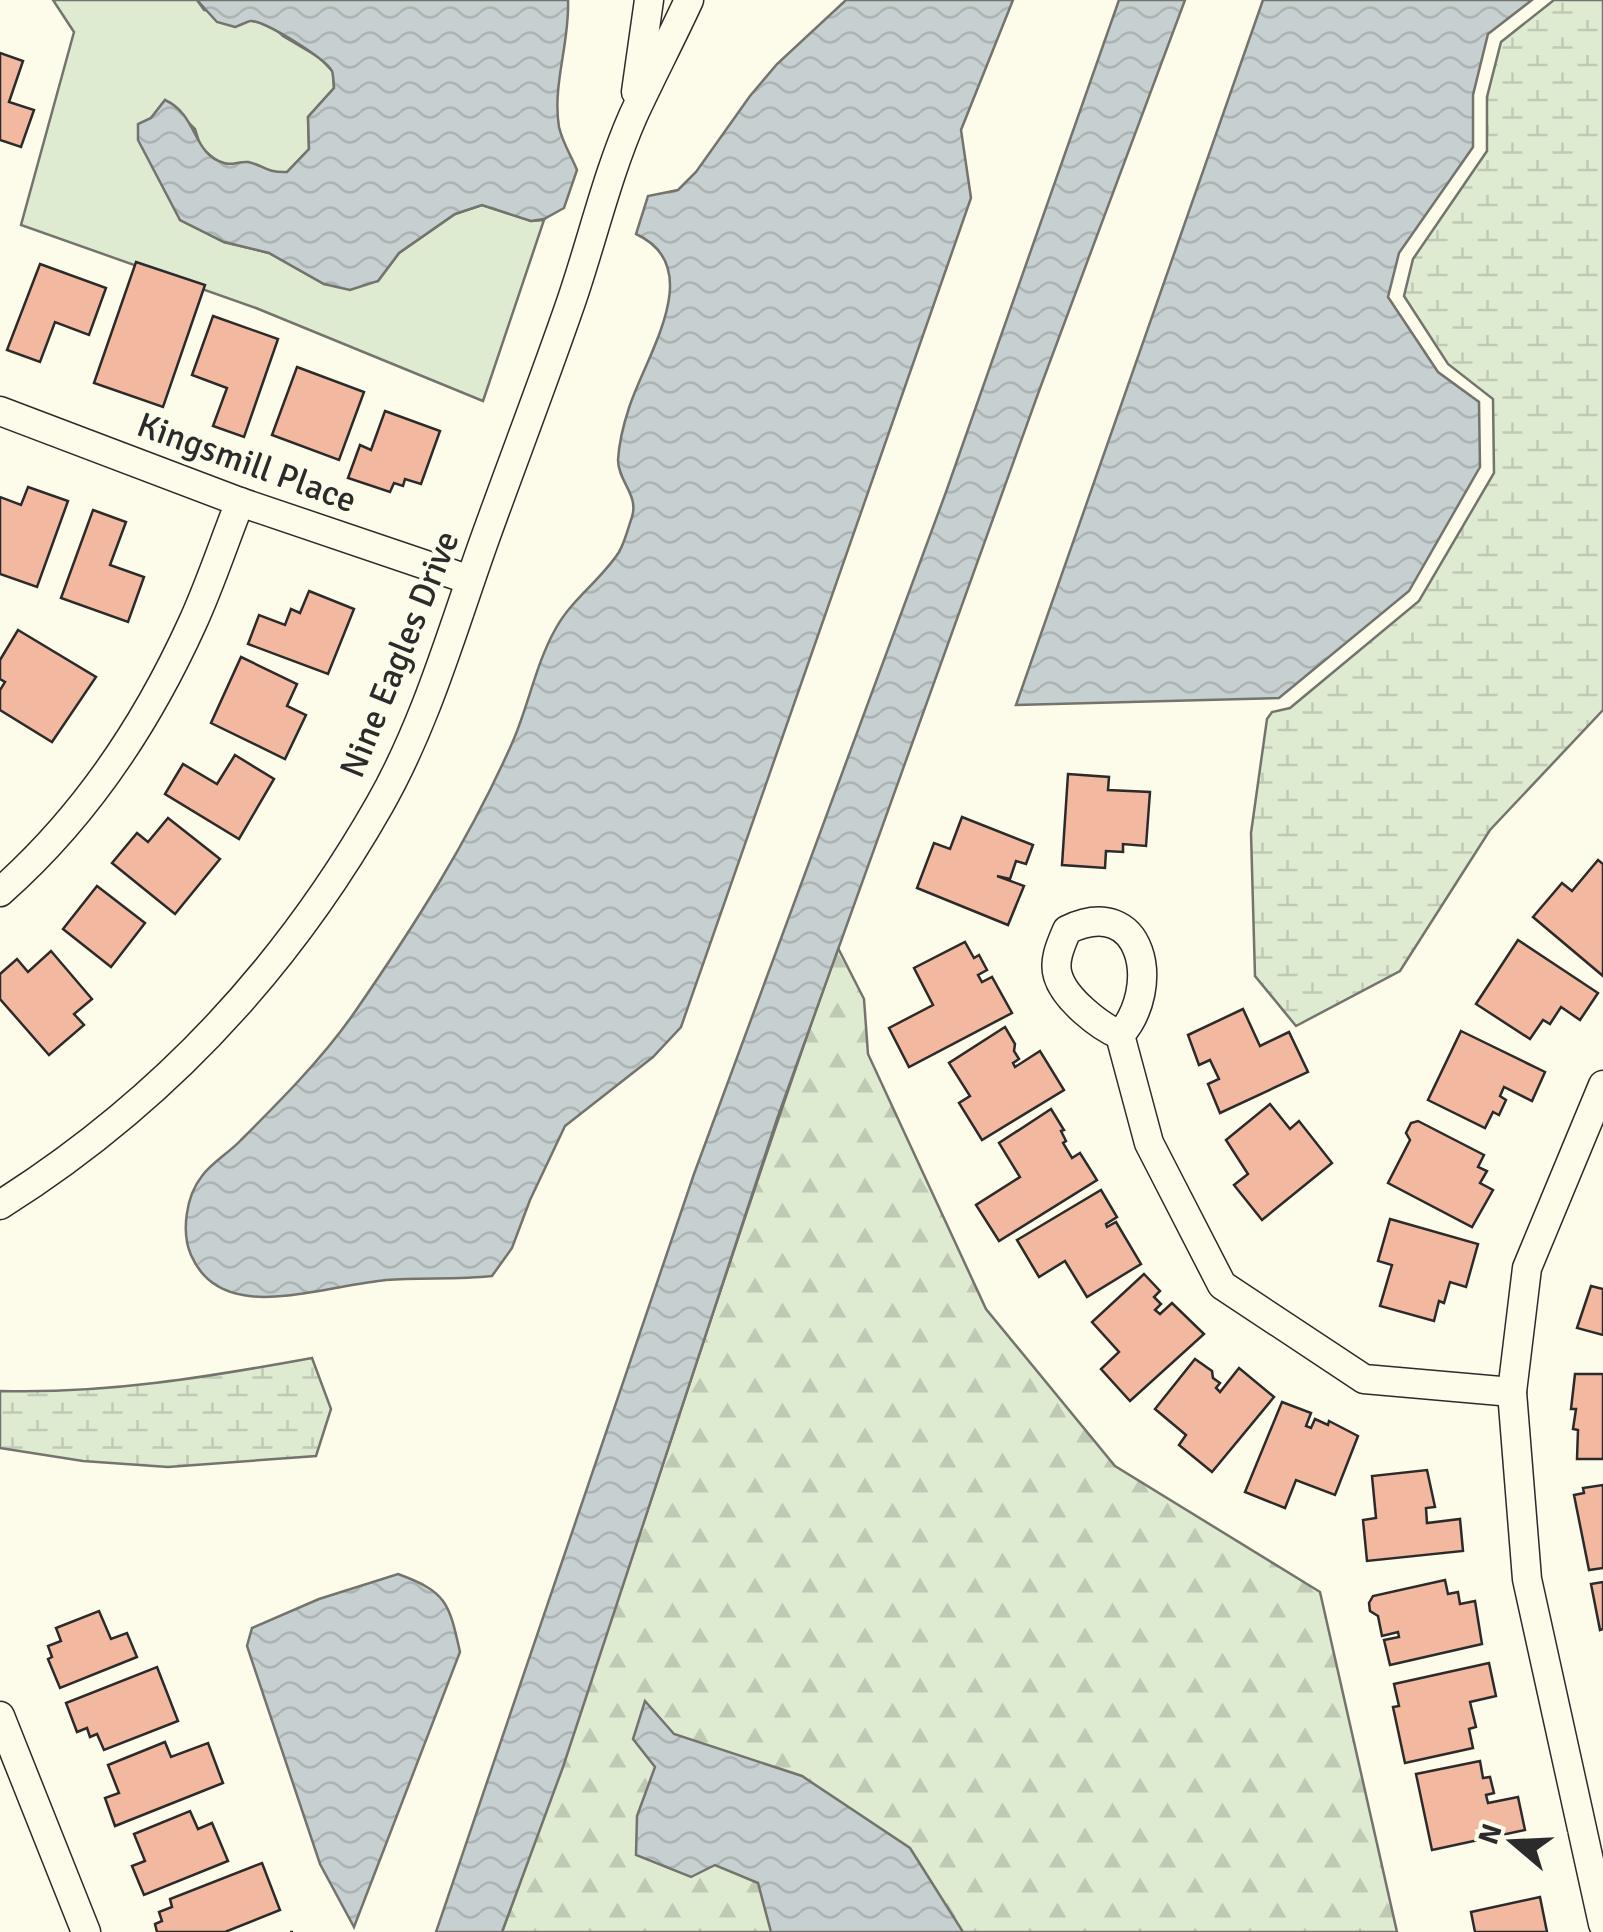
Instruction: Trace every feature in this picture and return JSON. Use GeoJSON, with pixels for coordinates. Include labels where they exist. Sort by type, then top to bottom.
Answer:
{"type":"FeatureCollection","features":[{"type":"Feature","properties":{"kind":"street","name":"Nine Eagles Drive"},"geometry":{"type":"LineString","coordinates":[[632,118],[649,0]]}},
{"type":"Feature","properties":{"kind":"street","name":"Nine Eagles Drive"},"geometry":{"type":"LineString","coordinates":[[0,1205],[62,1166],[165,1081],[243,1000],[295,937],[382,802],[420,721],[570,304],[632,118],[689,0]]}},
{"type":"Feature","properties":{"kind":"street","name":"Kingsmill Place"},"geometry":{"type":"LineString","coordinates":[[0,411],[240,502],[470,580]]}},
{"type":"Feature","properties":{"kind":"street"},"geometry":{"type":"LineString","coordinates":[[0,892],[32,865],[84,805],[145,716],[193,623],[240,502]]}},
{"type":"Feature","properties":{"kind":"street"},"geometry":{"type":"LineString","coordinates":[[1120,1036],[1149,1143],[1222,1285],[1364,1379],[1512,1392]]}},
{"type":"Feature","properties":{"kind":"street"},"geometry":{"type":"LineString","coordinates":[[1603,1085],[1527,1268],[1512,1392],[1527,1579],[1603,1924]]}},
{"type":"Feature","properties":{"kind":"street"},"geometry":{"type":"LineString","coordinates":[[0,1716],[86,1932]]}},
{"type":"Feature","properties":{"kind":"green space"},"geometry":{"type":"Polygon","coordinates":[[[53,0],[197,0],[204,10],[271,25],[320,58],[333,72],[334,88],[308,117],[309,149],[287,172],[269,173],[248,162],[228,165],[217,161],[201,148],[195,129],[165,100],[151,118],[180,220],[224,242],[269,253],[324,284],[378,281],[399,253],[455,214],[482,205],[531,221],[544,220],[483,401],[256,308],[21,225],[74,32],[53,0]]]}},
{"type":"Feature","properties":{"kind":"green space"},"geometry":{"type":"Polygon","coordinates":[[[1554,0],[1603,0],[1603,710],[1490,830],[1400,971],[1296,1026],[1255,976],[1251,833],[1267,719],[1272,712],[1290,708],[1419,601],[1494,473],[1493,399],[1448,364],[1404,296],[1413,259],[1487,151],[1487,97],[1501,42],[1554,0]]]}},
{"type":"Feature","properties":{"kind":"green space"},"geometry":{"type":"Polygon","coordinates":[[[838,948],[864,999],[868,1054],[986,1309],[1115,1466],[1320,1592],[1397,1932],[502,1932],[838,948]]]}},
{"type":"Feature","properties":{"kind":"green space"},"geometry":{"type":"Polygon","coordinates":[[[312,1358],[331,1409],[316,1456],[168,1467],[83,1461],[0,1448],[0,1391],[118,1387],[312,1358]]]}},
{"type":"Feature","properties":{"kind":"water"},"geometry":{"type":"Polygon","coordinates":[[[197,0],[568,0],[557,111],[561,133],[577,170],[564,208],[531,221],[482,205],[455,214],[399,253],[378,281],[350,290],[324,284],[269,253],[224,242],[180,220],[138,140],[138,124],[151,118],[165,100],[184,115],[214,158],[227,164],[248,162],[287,172],[309,149],[308,117],[334,88],[327,65],[294,41],[257,22],[235,27],[217,22],[197,0]]]}},
{"type":"Feature","properties":{"kind":"water"},"geometry":{"type":"Polygon","coordinates":[[[846,0],[1013,0],[961,130],[971,198],[681,1027],[653,1057],[565,1126],[512,1248],[492,1276],[386,1280],[275,1297],[226,1290],[200,1270],[188,1246],[187,1214],[197,1184],[327,1049],[397,950],[459,848],[496,777],[556,628],[623,544],[633,502],[619,468],[621,440],[629,408],[666,314],[670,290],[668,268],[657,249],[636,234],[648,196],[678,190],[696,172],[777,64],[846,0]]]}},
{"type":"Feature","properties":{"kind":"water"},"geometry":{"type":"Polygon","coordinates":[[[1119,0],[1185,0],[1039,391],[777,1119],[563,1767],[502,1932],[436,1932],[694,1174],[946,492],[1119,0]]]}},
{"type":"Feature","properties":{"kind":"water"},"geometry":{"type":"Polygon","coordinates":[[[1263,0],[1532,0],[1488,34],[1473,95],[1473,147],[1399,253],[1388,297],[1438,372],[1479,402],[1480,467],[1409,591],[1279,698],[1016,705],[1263,0]]]}},
{"type":"Feature","properties":{"kind":"water"},"geometry":{"type":"Polygon","coordinates":[[[398,1574],[427,1587],[443,1601],[460,1652],[354,1927],[320,1864],[247,1646],[252,1628],[319,1599],[398,1574]]]}},
{"type":"Feature","properties":{"kind":"water"},"geometry":{"type":"Polygon","coordinates":[[[645,1701],[674,1734],[802,1776],[910,1848],[963,1932],[771,1932],[758,1883],[715,1865],[691,1877],[636,1855],[637,1816],[655,1767],[633,1739],[645,1701]]]}},
{"type":"Feature","properties":{"kind":"building"},"geometry":{"type":"Polygon","coordinates":[[[0,53],[23,61],[9,102],[34,110],[21,147],[0,140],[0,53]]]}},
{"type":"Feature","properties":{"kind":"building"},"geometry":{"type":"Polygon","coordinates":[[[136,262],[205,285],[163,407],[94,383],[136,262]]]}},
{"type":"Feature","properties":{"kind":"building"},"geometry":{"type":"Polygon","coordinates":[[[40,264],[106,288],[89,335],[55,322],[40,362],[7,350],[40,264]]]}},
{"type":"Feature","properties":{"kind":"building"},"geometry":{"type":"Polygon","coordinates":[[[213,316],[278,339],[244,437],[213,426],[227,388],[192,375],[213,316]]]}},
{"type":"Feature","properties":{"kind":"building"},"geometry":{"type":"Polygon","coordinates":[[[297,367],[364,392],[339,460],[272,435],[297,367]]]}},
{"type":"Feature","properties":{"kind":"building"},"geometry":{"type":"Polygon","coordinates":[[[385,411],[440,431],[421,484],[405,479],[403,486],[394,483],[390,492],[348,478],[360,445],[371,450],[385,411]]]}},
{"type":"Feature","properties":{"kind":"building"},"geometry":{"type":"Polygon","coordinates":[[[28,487],[68,501],[37,587],[0,574],[0,497],[21,505],[28,487]]]}},
{"type":"Feature","properties":{"kind":"building"},"geometry":{"type":"Polygon","coordinates":[[[93,510],[126,522],[110,565],[144,577],[128,622],[61,598],[93,510]]]}},
{"type":"Feature","properties":{"kind":"building"},"geometry":{"type":"Polygon","coordinates":[[[309,591],[354,609],[328,674],[248,644],[259,615],[285,625],[291,609],[300,613],[309,591]]]}},
{"type":"Feature","properties":{"kind":"building"},"geometry":{"type":"Polygon","coordinates":[[[18,630],[96,677],[52,742],[0,710],[0,690],[5,682],[0,679],[0,660],[18,630]]]}},
{"type":"Feature","properties":{"kind":"building"},"geometry":{"type":"Polygon","coordinates":[[[241,657],[297,684],[287,706],[306,715],[285,759],[211,723],[241,657]]]}},
{"type":"Feature","properties":{"kind":"building"},"geometry":{"type":"Polygon","coordinates":[[[235,755],[274,779],[239,839],[165,794],[183,764],[217,784],[235,755]]]}},
{"type":"Feature","properties":{"kind":"building"},"geometry":{"type":"Polygon","coordinates":[[[1068,774],[1109,777],[1108,790],[1150,792],[1146,846],[1123,844],[1123,852],[1106,851],[1105,868],[1062,865],[1068,774]]]}},
{"type":"Feature","properties":{"kind":"building"},"geometry":{"type":"Polygon","coordinates":[[[962,817],[1033,845],[1026,864],[1016,861],[1010,879],[997,876],[1024,886],[1008,925],[917,888],[934,843],[950,849],[962,817]]]}},
{"type":"Feature","properties":{"kind":"building"},"geometry":{"type":"Polygon","coordinates":[[[168,818],[220,859],[175,914],[112,863],[137,833],[148,842],[168,818]]]}},
{"type":"Feature","properties":{"kind":"building"},"geometry":{"type":"Polygon","coordinates":[[[1598,860],[1603,864],[1603,976],[1533,917],[1562,883],[1572,891],[1598,860]]]}},
{"type":"Feature","properties":{"kind":"building"},"geometry":{"type":"Polygon","coordinates":[[[97,886],[145,923],[111,967],[63,929],[97,886]]]}},
{"type":"Feature","properties":{"kind":"building"},"geometry":{"type":"Polygon","coordinates":[[[1518,940],[1598,993],[1580,1020],[1561,1007],[1550,1024],[1543,1020],[1530,1039],[1476,1004],[1518,940]]]}},
{"type":"Feature","properties":{"kind":"building"},"geometry":{"type":"Polygon","coordinates":[[[965,942],[987,970],[978,975],[982,982],[992,977],[1012,1013],[909,1067],[889,1028],[933,1005],[914,968],[965,942]]]}},
{"type":"Feature","properties":{"kind":"building"},"geometry":{"type":"Polygon","coordinates":[[[51,951],[92,999],[74,1014],[84,1025],[49,1055],[0,999],[0,974],[17,959],[28,972],[51,951]]]}},
{"type":"Feature","properties":{"kind":"building"},"geometry":{"type":"Polygon","coordinates":[[[1243,1009],[1260,1046],[1289,1032],[1308,1072],[1220,1113],[1208,1084],[1219,1079],[1210,1060],[1199,1065],[1188,1035],[1243,1009]]]}},
{"type":"Feature","properties":{"kind":"building"},"geometry":{"type":"Polygon","coordinates":[[[1005,1027],[1019,1059],[1013,1063],[1015,1067],[1040,1051],[1064,1090],[982,1140],[959,1103],[970,1096],[949,1063],[1005,1027]]]}},
{"type":"Feature","properties":{"kind":"building"},"geometry":{"type":"Polygon","coordinates":[[[1461,1031],[1545,1072],[1532,1101],[1504,1087],[1500,1096],[1506,1100],[1499,1115],[1493,1112],[1485,1128],[1428,1100],[1461,1031]]]}},
{"type":"Feature","properties":{"kind":"building"},"geometry":{"type":"Polygon","coordinates":[[[1270,1104],[1290,1129],[1299,1121],[1332,1163],[1262,1220],[1234,1185],[1248,1174],[1226,1140],[1270,1104]]]}},
{"type":"Feature","properties":{"kind":"building"},"geometry":{"type":"Polygon","coordinates":[[[1051,1109],[1064,1130],[1063,1143],[1072,1158],[1080,1153],[1097,1180],[999,1241],[976,1205],[1020,1177],[999,1143],[1051,1109]]]}},
{"type":"Feature","properties":{"kind":"building"},"geometry":{"type":"Polygon","coordinates":[[[1418,1121],[1484,1155],[1478,1167],[1487,1171],[1480,1183],[1493,1190],[1472,1227],[1388,1183],[1410,1140],[1406,1133],[1411,1123],[1418,1121]]]}},
{"type":"Feature","properties":{"kind":"building"},"geometry":{"type":"Polygon","coordinates":[[[1101,1190],[1117,1217],[1107,1227],[1116,1222],[1141,1264],[1087,1297],[1065,1261],[1039,1277],[1017,1240],[1101,1190]]]}},
{"type":"Feature","properties":{"kind":"building"},"geometry":{"type":"Polygon","coordinates":[[[1390,1219],[1478,1244],[1466,1287],[1450,1282],[1434,1321],[1380,1306],[1392,1265],[1378,1261],[1390,1219]]]}},
{"type":"Feature","properties":{"kind":"building"},"geometry":{"type":"Polygon","coordinates":[[[1144,1274],[1160,1291],[1154,1297],[1161,1304],[1155,1310],[1160,1314],[1172,1303],[1204,1334],[1130,1401],[1101,1369],[1119,1352],[1092,1322],[1144,1274]]]}},
{"type":"Feature","properties":{"kind":"building"},"geometry":{"type":"Polygon","coordinates":[[[1591,1286],[1603,1289],[1603,1335],[1577,1328],[1591,1286]]]}},
{"type":"Feature","properties":{"kind":"building"},"geometry":{"type":"Polygon","coordinates":[[[1195,1359],[1212,1371],[1213,1378],[1220,1383],[1216,1388],[1220,1392],[1239,1368],[1274,1397],[1212,1472],[1179,1445],[1186,1435],[1155,1409],[1195,1359]]]}},
{"type":"Feature","properties":{"kind":"building"},"geometry":{"type":"Polygon","coordinates":[[[1575,1374],[1603,1374],[1603,1459],[1577,1459],[1578,1430],[1573,1429],[1576,1409],[1571,1409],[1575,1374]]]}},
{"type":"Feature","properties":{"kind":"building"},"geometry":{"type":"Polygon","coordinates":[[[1282,1402],[1311,1413],[1306,1426],[1311,1428],[1315,1419],[1328,1425],[1329,1421],[1358,1436],[1335,1495],[1296,1480],[1285,1508],[1245,1492],[1282,1402]]]}},
{"type":"Feature","properties":{"kind":"building"},"geometry":{"type":"Polygon","coordinates":[[[1427,1470],[1435,1507],[1426,1508],[1427,1523],[1460,1519],[1463,1551],[1367,1561],[1363,1520],[1376,1518],[1372,1476],[1427,1470]]]}},
{"type":"Feature","properties":{"kind":"building"},"geometry":{"type":"Polygon","coordinates":[[[1603,1485],[1603,1568],[1589,1570],[1574,1495],[1584,1493],[1583,1488],[1603,1485]]]}},
{"type":"Feature","properties":{"kind":"building"},"geometry":{"type":"Polygon","coordinates":[[[1445,1580],[1448,1594],[1458,1592],[1460,1604],[1475,1601],[1482,1644],[1390,1665],[1384,1640],[1399,1637],[1398,1632],[1382,1636],[1378,1616],[1370,1611],[1373,1596],[1445,1580]]]}},
{"type":"Feature","properties":{"kind":"building"},"geometry":{"type":"Polygon","coordinates":[[[1603,1582],[1603,1629],[1600,1630],[1591,1584],[1603,1582]]]}},
{"type":"Feature","properties":{"kind":"building"},"geometry":{"type":"Polygon","coordinates":[[[99,1611],[111,1639],[127,1633],[137,1657],[60,1688],[48,1659],[52,1657],[48,1646],[61,1641],[56,1628],[99,1611]]]}},
{"type":"Feature","properties":{"kind":"building"},"geometry":{"type":"Polygon","coordinates":[[[1489,1663],[1496,1696],[1470,1702],[1476,1727],[1469,1729],[1473,1748],[1405,1763],[1393,1707],[1399,1706],[1394,1684],[1489,1663]]]}},
{"type":"Feature","properties":{"kind":"building"},"geometry":{"type":"Polygon","coordinates":[[[157,1667],[178,1721],[104,1750],[97,1734],[90,1737],[87,1728],[77,1732],[66,1703],[157,1667]]]}},
{"type":"Feature","properties":{"kind":"building"},"geometry":{"type":"Polygon","coordinates":[[[165,1742],[171,1757],[208,1743],[223,1783],[115,1826],[105,1798],[119,1793],[108,1765],[165,1742]]]}},
{"type":"Feature","properties":{"kind":"building"},"geometry":{"type":"Polygon","coordinates":[[[1480,1761],[1483,1778],[1490,1777],[1494,1793],[1486,1795],[1488,1803],[1518,1797],[1525,1830],[1432,1850],[1416,1774],[1480,1761]]]}},
{"type":"Feature","properties":{"kind":"building"},"geometry":{"type":"Polygon","coordinates":[[[190,1811],[198,1829],[212,1823],[228,1861],[144,1895],[132,1866],[145,1861],[134,1834],[190,1811]]]}},
{"type":"Feature","properties":{"kind":"building"},"geometry":{"type":"Polygon","coordinates":[[[262,1863],[280,1910],[225,1932],[157,1932],[155,1924],[162,1921],[159,1912],[172,1907],[170,1899],[262,1863]]]}},
{"type":"Feature","properties":{"kind":"building"},"geometry":{"type":"Polygon","coordinates":[[[1540,1897],[1547,1932],[1475,1932],[1471,1912],[1540,1897]]]}}]}
